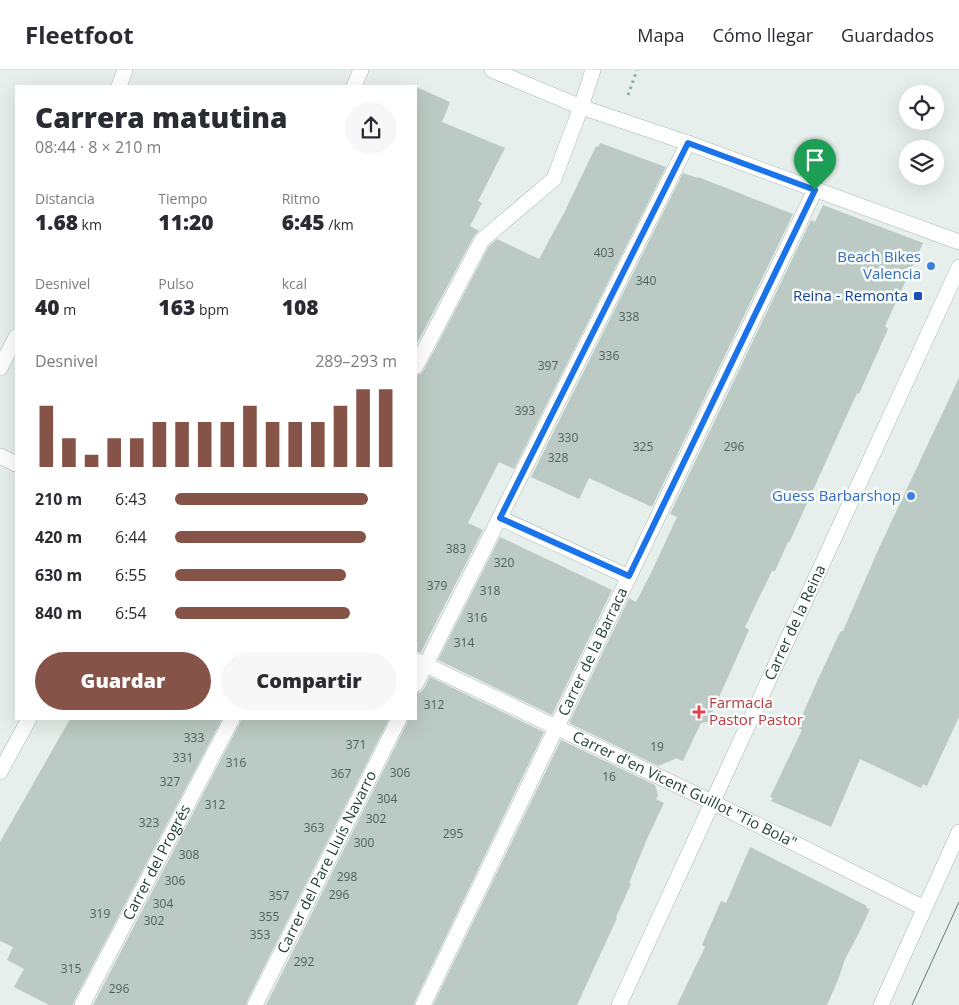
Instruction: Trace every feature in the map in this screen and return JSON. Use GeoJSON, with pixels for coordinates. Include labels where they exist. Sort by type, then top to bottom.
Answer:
{"type":"FeatureCollection","features":[{"type":"Feature","properties":{"kind":"street"},"geometry":{"type":"LineString","coordinates":[[119,85],[125,70]]}},
{"type":"Feature","properties":{"kind":"street"},"geometry":{"type":"LineString","coordinates":[[354,85],[361,70]]}},
{"type":"Feature","properties":{"kind":"street"},"geometry":{"type":"LineString","coordinates":[[492,70],[581,107],[688,143],[959,242]]}},
{"type":"Feature","properties":{"kind":"street"},"geometry":{"type":"LineString","coordinates":[[417,364],[482,240],[554,179],[594,70]]}},
{"type":"Feature","properties":{"kind":"street"},"geometry":{"type":"LineString","coordinates":[[417,680],[421,663],[500,518],[688,143]]}},
{"type":"Feature","properties":{"kind":"street","name":"Carrer de la Barraca"},"geometry":{"type":"LineString","coordinates":[[423,1005],[815,190]]}},
{"type":"Feature","properties":{"kind":"street","name":"Carrer de la Reina"},"geometry":{"type":"LineString","coordinates":[[619,1005],[959,267]]}},
{"type":"Feature","properties":{"kind":"street"},"geometry":{"type":"LineString","coordinates":[[0,368],[15,339]]}},
{"type":"Feature","properties":{"kind":"street"},"geometry":{"type":"LineString","coordinates":[[0,456],[15,464]]}},
{"type":"Feature","properties":{"kind":"street"},"geometry":{"type":"LineString","coordinates":[[500,518],[629,576]]}},
{"type":"Feature","properties":{"kind":"street","name":"Carrer d'en Vicent Guillot \"Tio Bola\""},"geometry":{"type":"LineString","coordinates":[[421,663],[712,802],[924,908]]}},
{"type":"Feature","properties":{"kind":"street"},"geometry":{"type":"LineString","coordinates":[[0,772],[28,720]]}},
{"type":"Feature","properties":{"kind":"street","name":"Carrer del Progrés"},"geometry":{"type":"LineString","coordinates":[[82,1005],[231,720]]}},
{"type":"Feature","properties":{"kind":"street","name":"Carrer del Pare Lluís Navarro"},"geometry":{"type":"LineString","coordinates":[[255,1005],[398,720]]}},
{"type":"Feature","properties":{"kind":"street"},"geometry":{"type":"LineString","coordinates":[[881,1005],[959,832]]}},
{"type":"Feature","properties":{"kind":"path"},"geometry":{"type":"LineString","coordinates":[[627,100],[637,70]]}},
{"type":"Feature","properties":{"kind":"building"},"geometry":{"type":"Polygon","coordinates":[[[417,87],[450,102],[442,122],[505,148],[478,201],[482,203],[470,226],[479,231],[474,236],[417,343],[417,87]]]}},
{"type":"Feature","properties":{"kind":"building"},"geometry":{"type":"Polygon","coordinates":[[[600,143],[666,167],[514,469],[499,462],[468,523],[483,530],[421,652],[417,652],[417,375],[421,374],[424,370],[489,246],[497,239],[539,259],[565,211],[596,146],[598,147],[600,143]]]}},
{"type":"Feature","properties":{"kind":"building"},"geometry":{"type":"Polygon","coordinates":[[[683,173],[793,214],[652,507],[589,478],[579,499],[531,477],[683,173]]]}},
{"type":"Feature","properties":{"kind":"building"},"geometry":{"type":"Polygon","coordinates":[[[823,205],[923,243],[885,326],[888,329],[859,394],[857,393],[789,543],[775,571],[772,571],[745,627],[749,630],[708,722],[701,723],[683,761],[675,758],[658,766],[569,723],[629,598],[636,602],[651,573],[677,517],[670,514],[811,220],[815,222],[823,205]]]}},
{"type":"Feature","properties":{"kind":"building"},"geometry":{"type":"Polygon","coordinates":[[[959,378],[959,717],[927,786],[923,784],[921,788],[860,759],[831,827],[771,801],[773,798],[770,797],[802,730],[797,727],[815,686],[840,632],[843,631],[879,548],[959,378]]]}},
{"type":"Feature","properties":{"kind":"building"},"geometry":{"type":"Polygon","coordinates":[[[500,537],[612,590],[552,715],[438,660],[500,537]]]}},
{"type":"Feature","properties":{"kind":"building"},"geometry":{"type":"Polygon","coordinates":[[[430,677],[544,732],[414,1005],[266,1005],[408,720],[417,720],[417,693],[424,689],[430,677]]]}},
{"type":"Feature","properties":{"kind":"building"},"geometry":{"type":"Polygon","coordinates":[[[69,720],[221,720],[73,1005],[49,1005],[14,987],[24,969],[7,960],[13,947],[0,941],[0,842],[69,720]]]}},
{"type":"Feature","properties":{"kind":"building"},"geometry":{"type":"Polygon","coordinates":[[[241,720],[388,720],[246,1005],[93,1005],[241,720]]]}},
{"type":"Feature","properties":{"kind":"building"},"geometry":{"type":"Polygon","coordinates":[[[561,740],[655,785],[658,795],[656,799],[664,803],[629,883],[631,884],[617,918],[577,1005],[433,1005],[561,740]]]}},
{"type":"Feature","properties":{"kind":"building"},"geometry":{"type":"Polygon","coordinates":[[[750,847],[870,909],[845,959],[827,1005],[677,1005],[705,947],[702,945],[721,901],[726,903],[750,847]]]}},
{"type":"Feature","properties":{"kind":"tram line"},"geometry":{"type":"LineString","coordinates":[[912,1005],[959,902]]}},
{"type":"Feature","properties":{"kind":"place","name":"Beach Bikes Valencia"},"geometry":{"type":"Point","coordinates":[931,266]}},
{"type":"Feature","properties":{"kind":"place","name":"Reina - Remonta"},"geometry":{"type":"Point","coordinates":[918,296]}},
{"type":"Feature","properties":{"kind":"place","name":"Guess Barbarshop"},"geometry":{"type":"Point","coordinates":[911,496]}},
{"type":"Feature","properties":{"kind":"place","name":"Farmacia Pastor Pastor"},"geometry":{"type":"Point","coordinates":[699,712]}},
{"type":"Feature","properties":{"kind":"route"},"geometry":{"type":"LineString","coordinates":[[688,143],[815,190],[629,576],[500,518],[688,143]]}}]}
